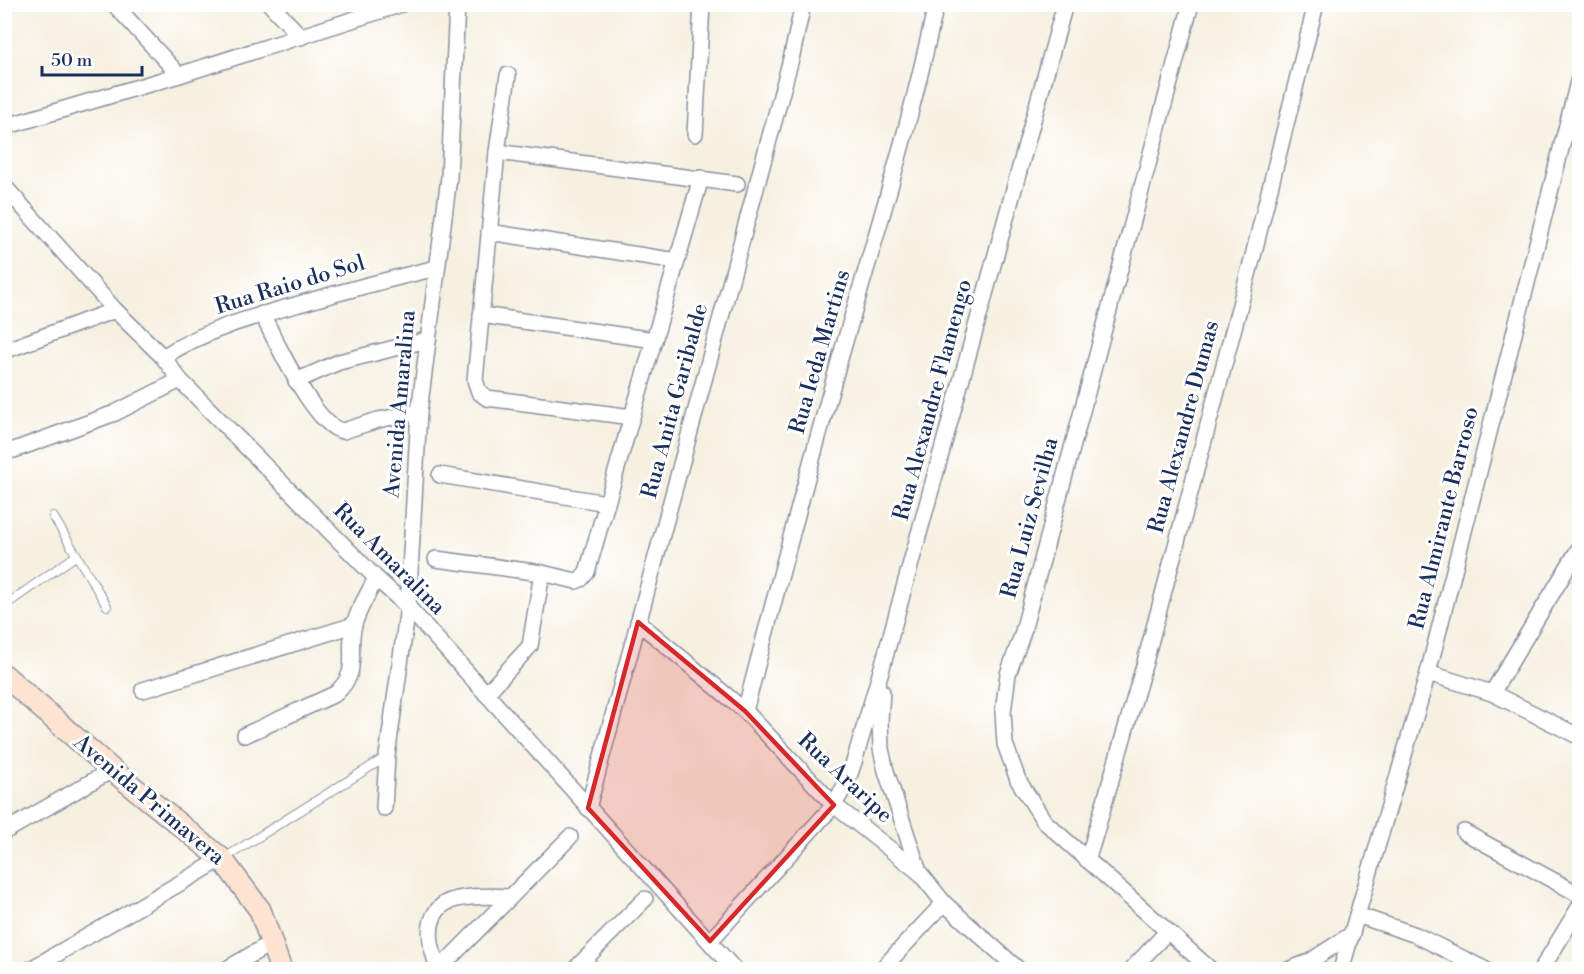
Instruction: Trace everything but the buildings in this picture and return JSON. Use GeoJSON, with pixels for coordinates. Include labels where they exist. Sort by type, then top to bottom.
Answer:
{"type":"FeatureCollection","features":[{"type":"Feature","properties":{"kind":"street"},"geometry":{"type":"LineString","coordinates":[[114,4],[179,75]]}},
{"type":"Feature","properties":{"kind":"street"},"geometry":{"type":"LineString","coordinates":[[270,4],[301,37]]}},
{"type":"Feature","properties":{"kind":"street"},"geometry":{"type":"LineString","coordinates":[[4,127],[179,75],[402,4]]}},
{"type":"Feature","properties":{"kind":"street","name":"Avenida Amaralina"},"geometry":{"type":"LineString","coordinates":[[384,808],[387,756],[408,607],[419,412],[449,177],[457,4]]}},
{"type":"Feature","properties":{"kind":"street"},"geometry":{"type":"LineString","coordinates":[[695,134],[702,4]]}},
{"type":"Feature","properties":{"kind":"street","name":"Rua Anita Garibalde"},"geometry":{"type":"LineString","coordinates":[[588,808],[789,67],[803,4]]}},
{"type":"Feature","properties":{"kind":"street","name":"Rua Ieda Martins"},"geometry":{"type":"LineString","coordinates":[[744,711],[818,436],[888,197],[925,58],[936,4]]}},
{"type":"Feature","properties":{"kind":"street","name":"Rua Alexandre Flamengo"},"geometry":{"type":"LineString","coordinates":[[710,941],[834,805],[847,782],[884,664],[1065,4]]}},
{"type":"Feature","properties":{"kind":"street","name":"Rua Luiz Sevilha"},"geometry":{"type":"LineString","coordinates":[[1191,4],[1022,635],[1008,674],[1003,712],[1005,744],[1018,780],[1044,822],[1211,969]]}},
{"type":"Feature","properties":{"kind":"street","name":"Rua Alexandre Dumas"},"geometry":{"type":"LineString","coordinates":[[1087,860],[1148,650],[1256,245],[1316,4]]}},
{"type":"Feature","properties":{"kind":"street","name":"Rua Almirante Barroso"},"geometry":{"type":"LineString","coordinates":[[1341,969],[1428,673],[1580,74]]}},
{"type":"Feature","properties":{"kind":"street"},"geometry":{"type":"LineString","coordinates":[[508,75],[497,152],[475,380],[479,392],[488,398],[632,417]]}},
{"type":"Feature","properties":{"kind":"street"},"geometry":{"type":"LineString","coordinates":[[497,152],[737,183]]}},
{"type":"Feature","properties":{"kind":"street"},"geometry":{"type":"LineString","coordinates":[[436,559],[542,573],[576,581],[587,572],[701,178]]}},
{"type":"Feature","properties":{"kind":"street","name":"Rua Amaralina"},"geometry":{"type":"LineString","coordinates":[[4,186],[114,310],[163,357],[180,380],[376,578],[408,607],[735,969]]}},
{"type":"Feature","properties":{"kind":"street"},"geometry":{"type":"LineString","coordinates":[[489,232],[677,261]]}},
{"type":"Feature","properties":{"kind":"street","name":"Rua Raio do Sol"},"geometry":{"type":"LineString","coordinates":[[163,357],[196,338],[262,314],[377,281],[436,268]]}},
{"type":"Feature","properties":{"kind":"street"},"geometry":{"type":"LineString","coordinates":[[4,351],[114,310]]}},
{"type":"Feature","properties":{"kind":"street"},"geometry":{"type":"LineString","coordinates":[[262,314],[296,381],[313,405],[338,430],[343,431],[378,420],[419,412]]}},
{"type":"Feature","properties":{"kind":"street"},"geometry":{"type":"LineString","coordinates":[[481,315],[654,340]]}},
{"type":"Feature","properties":{"kind":"street"},"geometry":{"type":"LineString","coordinates":[[296,381],[339,362],[427,340]]}},
{"type":"Feature","properties":{"kind":"street"},"geometry":{"type":"LineString","coordinates":[[4,452],[115,413],[180,380]]}},
{"type":"Feature","properties":{"kind":"street"},"geometry":{"type":"LineString","coordinates":[[440,475],[606,503]]}},
{"type":"Feature","properties":{"kind":"street"},"geometry":{"type":"LineString","coordinates":[[1492,693],[1580,547]]}},
{"type":"Feature","properties":{"kind":"street"},"geometry":{"type":"LineString","coordinates":[[486,694],[530,646],[542,573]]}},
{"type":"Feature","properties":{"kind":"street"},"geometry":{"type":"LineString","coordinates":[[244,735],[335,694],[346,684],[351,668],[354,625],[376,578]]}},
{"type":"Feature","properties":{"kind":"street","name":"Rua Araripe"},"geometry":{"type":"LineString","coordinates":[[638,622],[744,711],[834,805],[919,872],[944,903],[1019,969]]}},
{"type":"Feature","properties":{"kind":"street"},"geometry":{"type":"LineString","coordinates":[[143,690],[354,625]]}},
{"type":"Feature","properties":{"kind":"street"},"geometry":{"type":"LineString","coordinates":[[884,664],[880,720],[881,749],[919,872]]}},
{"type":"Feature","properties":{"kind":"street"},"geometry":{"type":"LineString","coordinates":[[1428,673],[1492,693],[1580,737]]}},
{"type":"Feature","properties":{"kind":"street","name":"Avenida Primavera"},"geometry":{"type":"LineString","coordinates":[[4,675],[112,770],[222,859],[260,910],[281,969]]}},
{"type":"Feature","properties":{"kind":"street"},"geometry":{"type":"LineString","coordinates":[[4,832],[112,770]]}},
{"type":"Feature","properties":{"kind":"street"},"geometry":{"type":"LineString","coordinates":[[1464,832],[1580,896]]}},
{"type":"Feature","properties":{"kind":"street"},"geometry":{"type":"LineString","coordinates":[[510,897],[479,896],[445,904],[435,916],[431,928],[430,946],[439,969],[570,837]]}},
{"type":"Feature","properties":{"kind":"street"},"geometry":{"type":"LineString","coordinates":[[29,969],[222,859]]}},
{"type":"Feature","properties":{"kind":"street"},"geometry":{"type":"LineString","coordinates":[[574,969],[645,899]]}},
{"type":"Feature","properties":{"kind":"street"},"geometry":{"type":"LineString","coordinates":[[881,969],[944,903]]}},
{"type":"Feature","properties":{"kind":"street"},"geometry":{"type":"LineString","coordinates":[[1541,969],[1580,906]]}},
{"type":"Feature","properties":{"kind":"street"},"geometry":{"type":"LineString","coordinates":[[1357,915],[1416,935],[1486,969]]}},
{"type":"Feature","properties":{"kind":"street"},"geometry":{"type":"LineString","coordinates":[[1131,969],[1167,932]]}},
{"type":"Feature","properties":{"kind":"street"},"geometry":{"type":"LineString","coordinates":[[1288,969],[1309,962],[1352,934]]}},
{"type":"Feature","properties":{"kind":"street"},"geometry":{"type":"LineString","coordinates":[[225,969],[273,942]]}},
{"type":"Feature","properties":{"kind":"lane"},"geometry":{"type":"LineString","coordinates":[[53,516],[107,606]]}},
{"type":"Feature","properties":{"kind":"lane"},"geometry":{"type":"LineString","coordinates":[[4,606],[77,555]]}},
{"type":"Feature","properties":{"kind":"lane"},"geometry":{"type":"LineString","coordinates":[[222,859],[387,756]]}},
{"type":"Feature","properties":{"kind":"highlighted area"},"geometry":{"type":"Polygon","coordinates":[[[638,622],[745,711],[834,805],[710,941],[588,808],[638,622]]]}}]}
